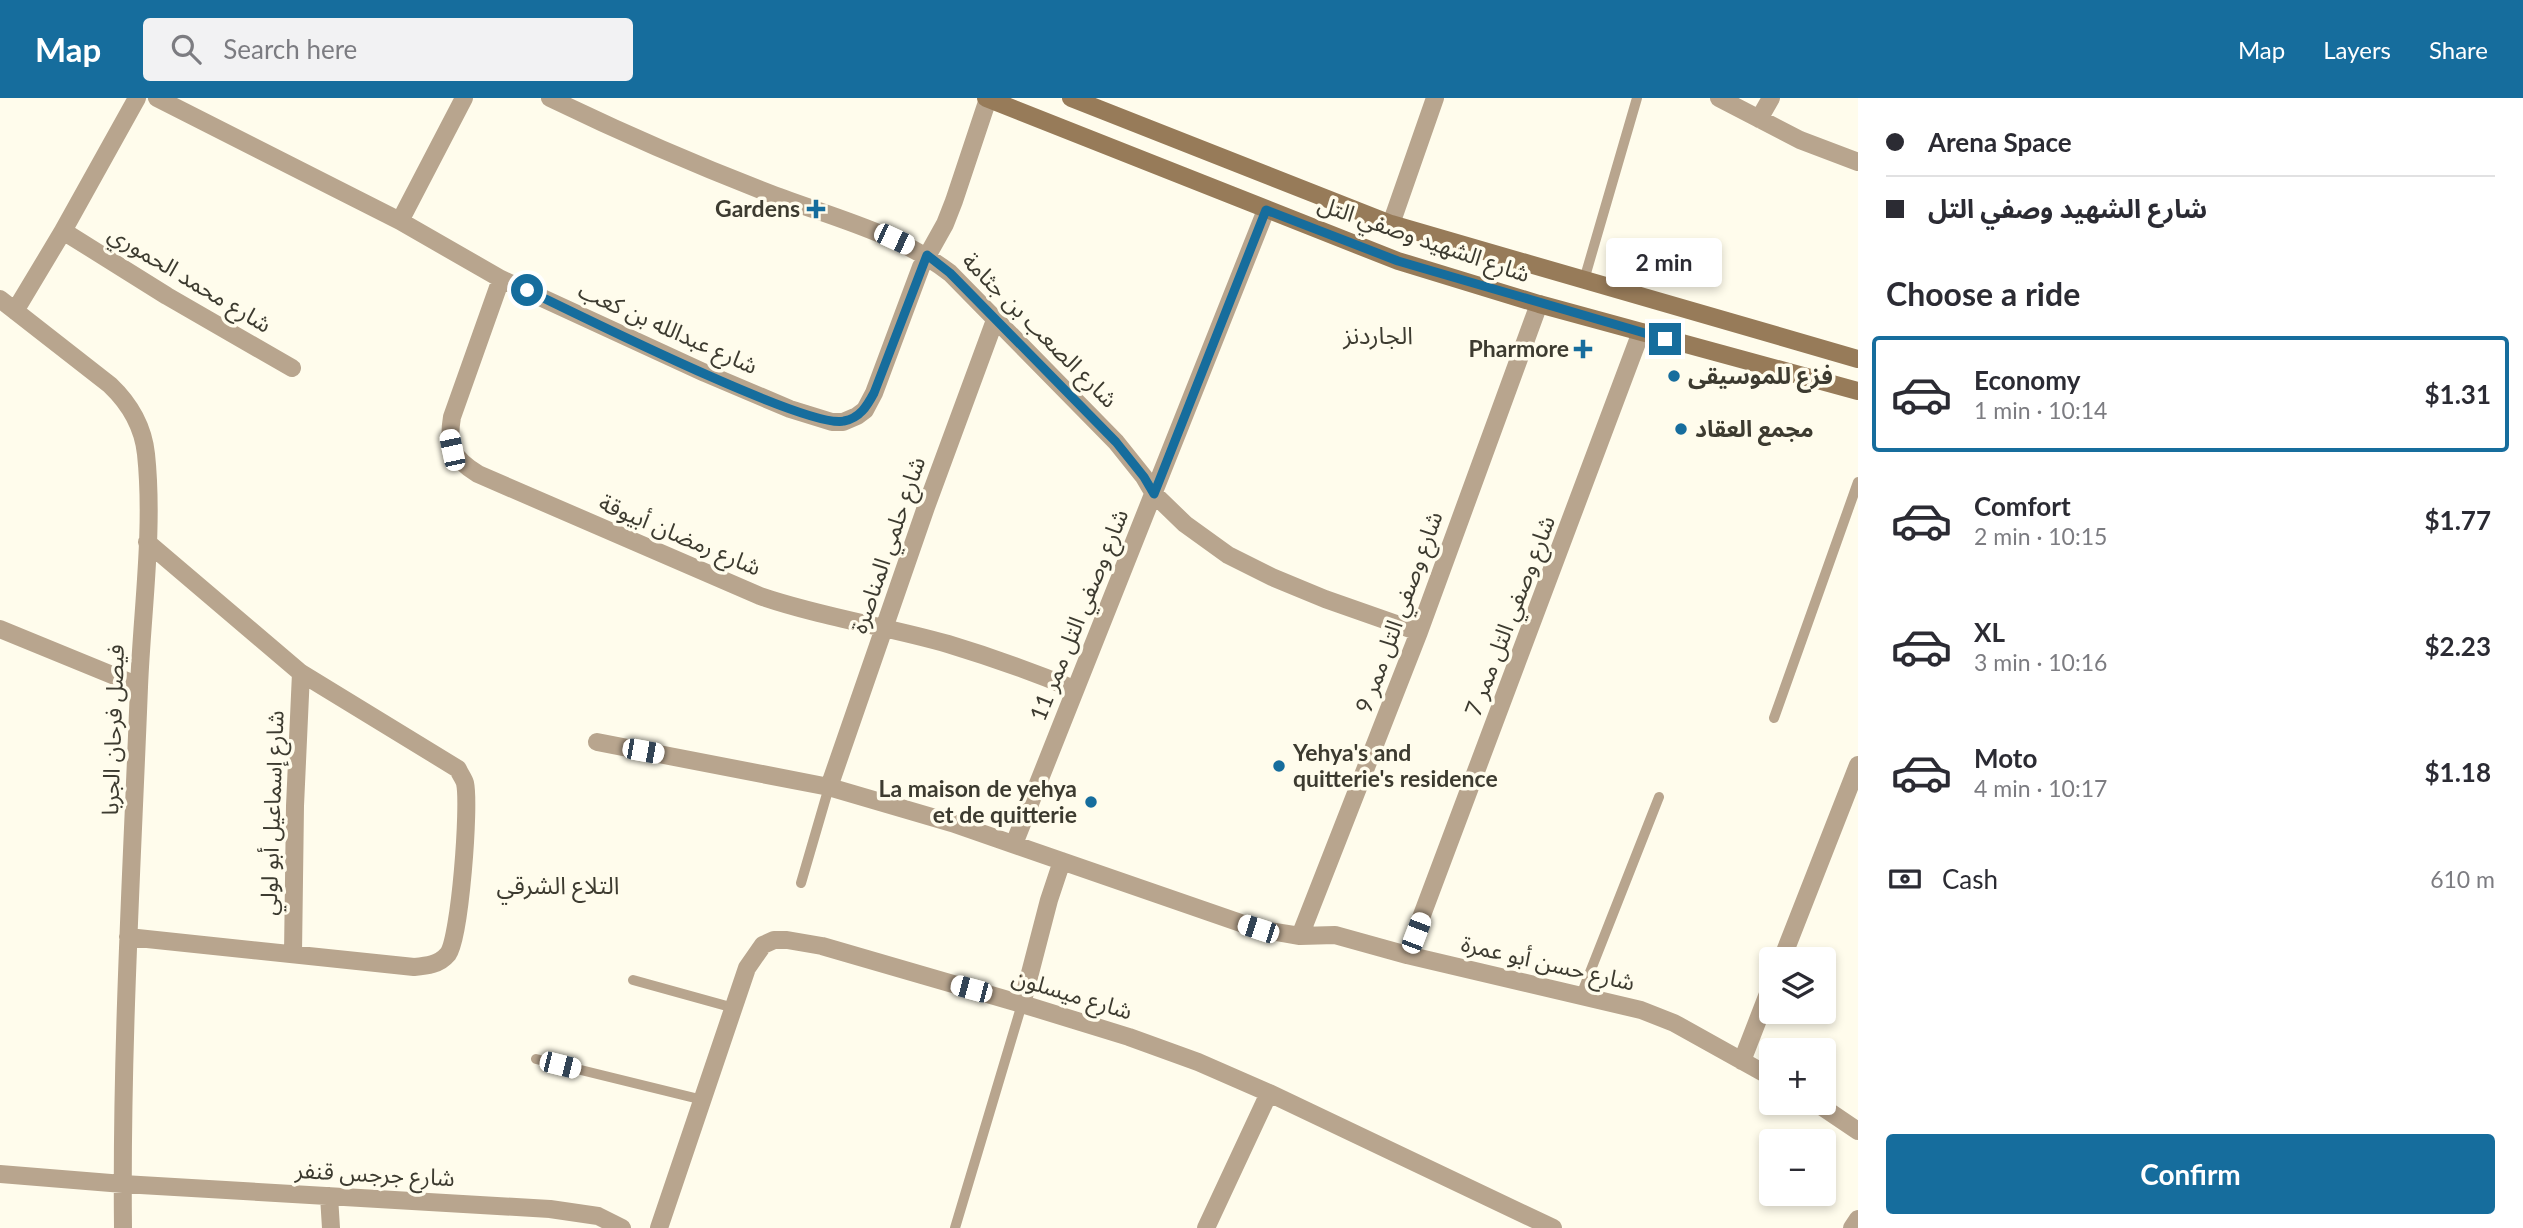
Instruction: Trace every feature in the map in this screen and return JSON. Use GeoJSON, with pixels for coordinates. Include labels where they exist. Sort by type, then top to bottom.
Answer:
{"type":"FeatureCollection","features":[{"type":"Feature","properties":{"kind":"main road","name":"شارع الشهيد وصفي التل"},"geometry":{"type":"LineString","coordinates":[[987,98],[1398,261],[1539,304],[1858,391]]}},
{"type":"Feature","properties":{"kind":"main road","name":"شارع الشهيد وصفي التل"},"geometry":{"type":"LineString","coordinates":[[1071,98],[1391,224],[1858,359]]}},
{"type":"Feature","properties":{"kind":"street"},"geometry":{"type":"LineString","coordinates":[[15,311],[63,231],[136,98]]}},
{"type":"Feature","properties":{"kind":"street","name":"شارع عبدالله بن كعب"},"geometry":{"type":"LineString","coordinates":[[157,98],[400,221],[502,279],[778,404],[817,418],[843,422],[865,410],[874,393],[927,255],[945,224],[987,98]]}},
{"type":"Feature","properties":{"kind":"street"},"geometry":{"type":"LineString","coordinates":[[400,221],[464,98]]}},
{"type":"Feature","properties":{"kind":"street","name":"شارع الصعب بن جثامة"},"geometry":{"type":"LineString","coordinates":[[550,98],[729,178],[894,239],[927,255],[950,273],[1116,442],[1154,494],[1185,524],[1228,555],[1325,599],[1419,632]]}},
{"type":"Feature","properties":{"kind":"street"},"geometry":{"type":"LineString","coordinates":[[1391,224],[1435,98]]}},
{"type":"Feature","properties":{"kind":"street"},"geometry":{"type":"LineString","coordinates":[[1719,98],[1800,140],[1858,162]]}},
{"type":"Feature","properties":{"kind":"street"},"geometry":{"type":"LineString","coordinates":[[1759,120],[1771,98]]}},
{"type":"Feature","properties":{"kind":"street","name":"شارع وصفي التل ممر 11"},"geometry":{"type":"LineString","coordinates":[[1014,844],[1266,210]]}},
{"type":"Feature","properties":{"kind":"street","name":"شارع محمد الحموري"},"geometry":{"type":"LineString","coordinates":[[63,231],[167,296],[292,368]]}},
{"type":"Feature","properties":{"kind":"street","name":"شارع رمضان أبيوقة"},"geometry":{"type":"LineString","coordinates":[[502,279],[452,417],[449,435],[452,450],[461,464],[490,480],[792,607],[946,644],[1032,672],[1074,689]]}},
{"type":"Feature","properties":{"kind":"street","name":"فيصل فرحان الجربا"},"geometry":{"type":"LineString","coordinates":[[0,299],[125,399],[142,435],[146,455],[147,542],[123,1082],[123,1228]]}},
{"type":"Feature","properties":{"kind":"street","name":"شارع وصفي التل ممر 9"},"geometry":{"type":"LineString","coordinates":[[1300,936],[1419,632],[1539,304]]}},
{"type":"Feature","properties":{"kind":"street","name":"شارع حلمي المناصرة"},"geometry":{"type":"LineString","coordinates":[[829,787],[926,507],[995,320]]}},
{"type":"Feature","properties":{"kind":"street","name":"شارع وصفي التل ممر 7"},"geometry":{"type":"LineString","coordinates":[[1407,956],[1641,332]]}},
{"type":"Feature","properties":{"kind":"street"},"geometry":{"type":"LineString","coordinates":[[128,937],[414,967],[430,965],[449,953],[455,938],[466,797],[465,782],[458,769],[301,673],[147,542]]}},
{"type":"Feature","properties":{"kind":"street"},"geometry":{"type":"LineString","coordinates":[[0,629],[139,686]]}},
{"type":"Feature","properties":{"kind":"street","name":"شارع إسماعيل أبو لولي"},"geometry":{"type":"LineString","coordinates":[[293,953],[295,806],[301,673]]}},
{"type":"Feature","properties":{"kind":"street"},"geometry":{"type":"LineString","coordinates":[[597,743],[829,787],[941,819],[1258,929],[1300,936]]}},
{"type":"Feature","properties":{"kind":"street"},"geometry":{"type":"LineString","coordinates":[[1787,947],[1858,765]]}},
{"type":"Feature","properties":{"kind":"street"},"geometry":{"type":"LineString","coordinates":[[1022,1004],[1062,861]]}},
{"type":"Feature","properties":{"kind":"street","name":"شارع حسن أبو عمرة"},"geometry":{"type":"LineString","coordinates":[[1300,936],[1335,935],[1407,956],[1581,995],[1658,1016],[1759,1070]]}},
{"type":"Feature","properties":{"kind":"street","name":"شارع ميسلون"},"geometry":{"type":"LineString","coordinates":[[659,1228],[747,968],[763,945],[774,940],[788,940],[822,946],[1172,1051],[1269,1093],[1553,1228]]}},
{"type":"Feature","properties":{"kind":"street"},"geometry":{"type":"LineString","coordinates":[[1742,1061],[1759,1017]]}},
{"type":"Feature","properties":{"kind":"street"},"geometry":{"type":"LineString","coordinates":[[1206,1228],[1269,1093]]}},
{"type":"Feature","properties":{"kind":"street"},"geometry":{"type":"LineString","coordinates":[[1834,1115],[1858,1131]]}},
{"type":"Feature","properties":{"kind":"street","name":"شارع جرجس قنفر"},"geometry":{"type":"LineString","coordinates":[[0,1174],[123,1184],[550,1209],[598,1216],[621,1228]]}},
{"type":"Feature","properties":{"kind":"street"},"geometry":{"type":"LineString","coordinates":[[330,1196],[331,1228]]}},
{"type":"Feature","properties":{"kind":"street"},"geometry":{"type":"LineString","coordinates":[[1852,1228],[1858,1219]]}},
{"type":"Feature","properties":{"kind":"lane"},"geometry":{"type":"LineString","coordinates":[[1584,280],[1637,98]]}},
{"type":"Feature","properties":{"kind":"lane"},"geometry":{"type":"LineString","coordinates":[[1774,718],[1858,482]]}},
{"type":"Feature","properties":{"kind":"lane"},"geometry":{"type":"LineString","coordinates":[[801,883],[829,787]]}},
{"type":"Feature","properties":{"kind":"lane"},"geometry":{"type":"LineString","coordinates":[[1581,995],[1659,797]]}},
{"type":"Feature","properties":{"kind":"lane"},"geometry":{"type":"LineString","coordinates":[[633,979],[734,1008]]}},
{"type":"Feature","properties":{"kind":"lane"},"geometry":{"type":"LineString","coordinates":[[955,1228],[1022,1004]]}},
{"type":"Feature","properties":{"kind":"lane"},"geometry":{"type":"LineString","coordinates":[[536,1059],[703,1100]]}},
{"type":"Feature","properties":{"kind":"place","name":"Gardens"},"geometry":{"type":"Point","coordinates":[816,209]}},
{"type":"Feature","properties":{"kind":"place","name":"Pharmore"},"geometry":{"type":"Point","coordinates":[1583,349]}},
{"type":"Feature","properties":{"kind":"place","name":"فزع للموسيقى"},"geometry":{"type":"Point","coordinates":[1674,376]}},
{"type":"Feature","properties":{"kind":"place","name":"مجمع العقاد"},"geometry":{"type":"Point","coordinates":[1681,429]}},
{"type":"Feature","properties":{"kind":"place","name":"Yehya's and quitterie's residence"},"geometry":{"type":"Point","coordinates":[1279,766]}},
{"type":"Feature","properties":{"kind":"place","name":"La maison de yehya et de quitterie"},"geometry":{"type":"Point","coordinates":[1091,802]}},
{"type":"Feature","properties":{"kind":"district","name":"الجاردنز"},"geometry":{"type":"Point","coordinates":[1378,336]}},
{"type":"Feature","properties":{"kind":"district","name":"التلاع الشرقي"},"geometry":{"type":"Point","coordinates":[558,886]}},
{"type":"Feature","properties":{"kind":"route"},"geometry":{"type":"LineString","coordinates":[[527,290],[705,373],[790,409],[832,422],[843,422],[865,410],[874,393],[927,255],[950,273],[1116,442],[1154,494],[1266,210],[1398,261],[1665,339]]}}]}
